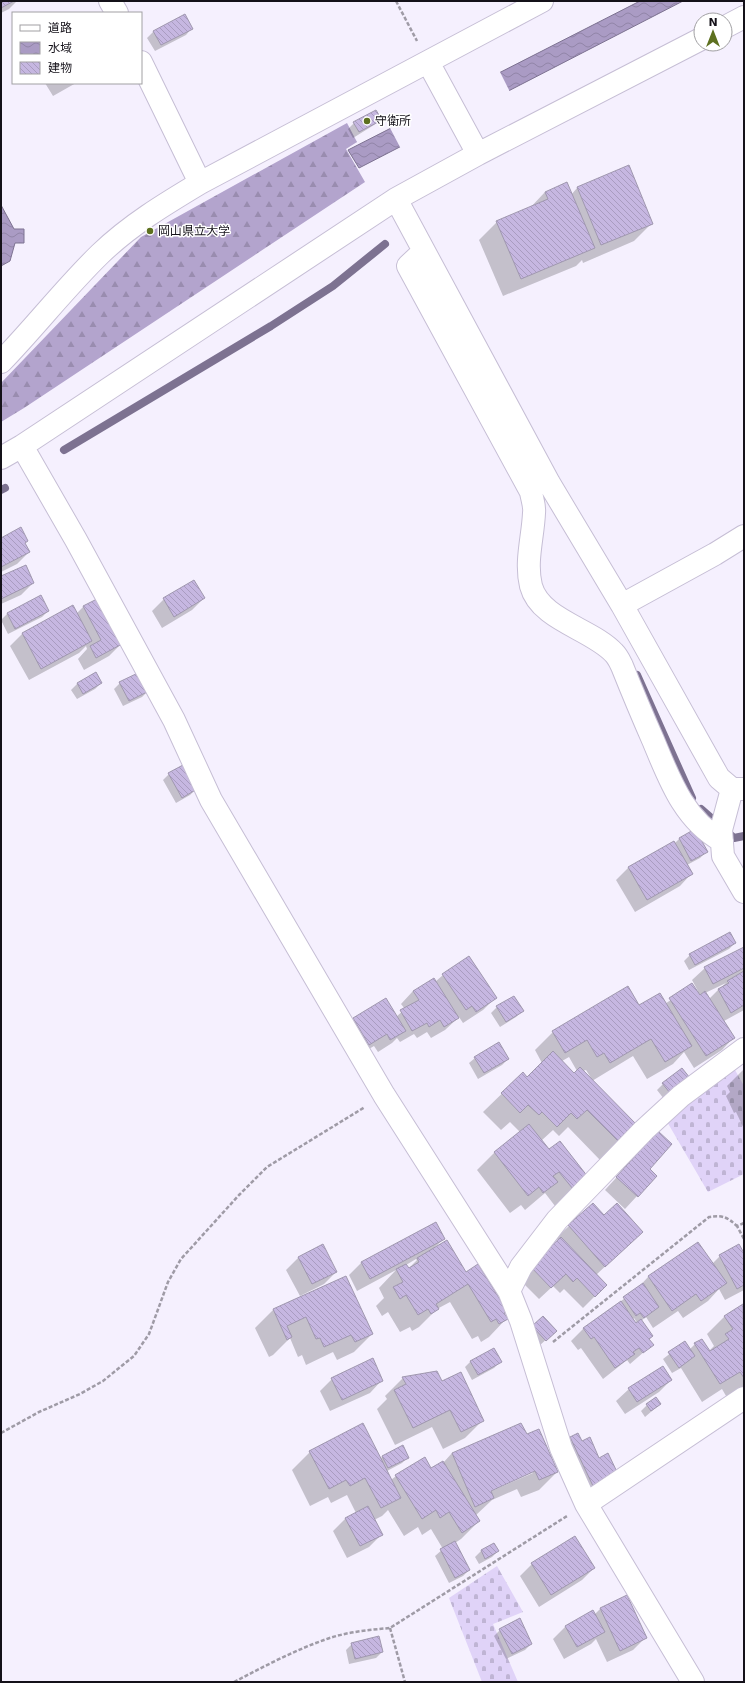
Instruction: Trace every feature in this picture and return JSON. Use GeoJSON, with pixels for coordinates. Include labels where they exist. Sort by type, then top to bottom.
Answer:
{"type":"FeatureCollection","features":[{"type":"Feature","properties":{"kind":"street"},"geometry":{"type":"LineString","coordinates":[[110,1],[116,12]]}},
{"type":"Feature","properties":{"kind":"street"},"geometry":{"type":"LineString","coordinates":[[1,362],[100,254],[122,234],[155,210],[423,52],[542,1]]}},
{"type":"Feature","properties":{"kind":"street"},"geometry":{"type":"LineString","coordinates":[[733,23],[744,17]]}},
{"type":"Feature","properties":{"kind":"street"},"geometry":{"type":"LineString","coordinates":[[1,458],[22,446],[396,200],[478,154],[693,43]]}},
{"type":"Feature","properties":{"kind":"street"},"geometry":{"type":"LineString","coordinates":[[423,52],[478,154]]}},
{"type":"Feature","properties":{"kind":"street"},"geometry":{"type":"LineString","coordinates":[[142,64],[200,183]]}},
{"type":"Feature","properties":{"kind":"street"},"geometry":{"type":"LineString","coordinates":[[396,200],[424,251],[539,488],[622,605],[718,778],[738,789],[722,831],[723,856],[744,892]]}},
{"type":"Feature","properties":{"kind":"street"},"geometry":{"type":"LineString","coordinates":[[22,446],[76,540],[174,720],[211,800],[384,1095],[509,1291],[521,1321],[561,1448],[586,1504],[694,1682]]}},
{"type":"Feature","properties":{"kind":"street"},"geometry":{"type":"LineString","coordinates":[[539,488],[529,567],[531,586],[539,602],[554,614],[602,643],[615,654],[622,666],[675,792],[694,819],[711,835],[722,831]]}},
{"type":"Feature","properties":{"kind":"street"},"geometry":{"type":"LineString","coordinates":[[622,605],[715,554],[744,536]]}},
{"type":"Feature","properties":{"kind":"street"},"geometry":{"type":"LineString","coordinates":[[509,1291],[522,1267],[557,1220],[644,1130],[681,1096],[744,1048]]}},
{"type":"Feature","properties":{"kind":"street"},"geometry":{"type":"LineString","coordinates":[[586,1504],[744,1398]]}},
{"type":"Feature","properties":{"kind":"path"},"geometry":{"type":"LineString","coordinates":[[396,1],[423,52]]}},
{"type":"Feature","properties":{"kind":"path"},"geometry":{"type":"LineString","coordinates":[[1,1432],[39,1412],[80,1394],[97,1384],[134,1356],[149,1334],[168,1282],[181,1259],[239,1195],[267,1167],[384,1095]]}},
{"type":"Feature","properties":{"kind":"path"},"geometry":{"type":"LineString","coordinates":[[532,1359],[709,1217],[728,1217],[737,1226],[744,1239]]}},
{"type":"Feature","properties":{"kind":"path"},"geometry":{"type":"LineString","coordinates":[[737,1226],[744,1223]]}},
{"type":"Feature","properties":{"kind":"path"},"geometry":{"type":"LineString","coordinates":[[234,1682],[280,1658],[324,1640],[359,1631],[390,1628],[586,1504]]}},
{"type":"Feature","properties":{"kind":"path"},"geometry":{"type":"LineString","coordinates":[[390,1628],[405,1682]]}},
{"type":"Feature","properties":{"kind":"green space"},"geometry":{"type":"Polygon","coordinates":[[[347,123],[357,142],[346,149],[365,182],[1,422],[1,383],[141,237],[347,123]]]}},
{"type":"Feature","properties":{"kind":"green space"},"geometry":{"type":"Polygon","coordinates":[[[735,1070],[744,1086],[744,1174],[708,1192],[666,1120],[735,1070]]]}},
{"type":"Feature","properties":{"kind":"green space"},"geometry":{"type":"Polygon","coordinates":[[[497,1566],[523,1612],[493,1624],[518,1682],[482,1682],[449,1598],[497,1566]]]}},
{"type":"Feature","properties":{"kind":"water"},"geometry":{"type":"Polygon","coordinates":[[[640,1],[683,1],[359,168],[348,150],[640,1]]]}},
{"type":"Feature","properties":{"kind":"water"},"geometry":{"type":"Polygon","coordinates":[[[1,205],[14,229],[24,229],[24,243],[15,243],[10,261],[1,266],[1,205]]]}},
{"type":"Feature","properties":{"kind":"pier"},"geometry":{"type":"Polygon","coordinates":[[[499,70],[510,92],[401,149],[389,126],[499,70]]]}},
{"type":"Feature","properties":{"kind":"building"},"geometry":{"type":"Polygon","coordinates":[[[1,1],[14,1],[1,8],[1,1]]]}},
{"type":"Feature","properties":{"kind":"building"},"geometry":{"type":"Polygon","coordinates":[[[185,14],[193,29],[161,45],[153,31],[185,14]]]}},
{"type":"Feature","properties":{"kind":"building","name":"守衛所"},"geometry":{"type":"Polygon","coordinates":[[[376,110],[382,120],[359,132],[353,122],[376,110]]]}},
{"type":"Feature","properties":{"kind":"building"},"geometry":{"type":"Polygon","coordinates":[[[629,165],[653,224],[601,245],[577,187],[629,165]]]}},
{"type":"Feature","properties":{"kind":"building"},"geometry":{"type":"Polygon","coordinates":[[[567,182],[595,248],[521,279],[496,221],[548,199],[545,192],[567,182]]]}},
{"type":"Feature","properties":{"kind":"building"},"geometry":{"type":"Polygon","coordinates":[[[21,527],[28,541],[25,543],[30,552],[1,567],[1,538],[21,527]]]}},
{"type":"Feature","properties":{"kind":"building"},"geometry":{"type":"Polygon","coordinates":[[[26,565],[34,583],[1,599],[1,576],[26,565]]]}},
{"type":"Feature","properties":{"kind":"building"},"geometry":{"type":"Polygon","coordinates":[[[194,580],[205,598],[174,617],[163,598],[194,580]]]}},
{"type":"Feature","properties":{"kind":"building"},"geometry":{"type":"Polygon","coordinates":[[[41,595],[49,611],[15,629],[7,613],[41,595]]]}},
{"type":"Feature","properties":{"kind":"building"},"geometry":{"type":"Polygon","coordinates":[[[97,599],[122,644],[96,658],[90,646],[101,640],[83,606],[97,599]]]}},
{"type":"Feature","properties":{"kind":"building"},"geometry":{"type":"Polygon","coordinates":[[[73,605],[92,641],[41,669],[22,633],[73,605]]]}},
{"type":"Feature","properties":{"kind":"building"},"geometry":{"type":"Polygon","coordinates":[[[96,672],[102,683],[83,694],[77,683],[96,672]]]}},
{"type":"Feature","properties":{"kind":"building"},"geometry":{"type":"Polygon","coordinates":[[[140,672],[149,691],[129,701],[119,682],[140,672]]]}},
{"type":"Feature","properties":{"kind":"building"},"geometry":{"type":"Polygon","coordinates":[[[183,765],[197,789],[182,798],[168,773],[183,765]]]}},
{"type":"Feature","properties":{"kind":"building"},"geometry":{"type":"Polygon","coordinates":[[[695,829],[708,852],[691,861],[679,838],[695,829]]]}},
{"type":"Feature","properties":{"kind":"building"},"geometry":{"type":"Polygon","coordinates":[[[674,841],[693,874],[647,900],[628,867],[674,841]]]}},
{"type":"Feature","properties":{"kind":"building"},"geometry":{"type":"Polygon","coordinates":[[[730,932],[736,943],[695,965],[689,954],[730,932]]]}},
{"type":"Feature","properties":{"kind":"building"},"geometry":{"type":"Polygon","coordinates":[[[744,947],[744,968],[713,984],[704,967],[744,947]]]}},
{"type":"Feature","properties":{"kind":"building"},"geometry":{"type":"Polygon","coordinates":[[[469,956],[497,998],[476,1012],[472,1006],[466,1010],[442,974],[469,956]]]}},
{"type":"Feature","properties":{"kind":"building"},"geometry":{"type":"Polygon","coordinates":[[[744,971],[744,1005],[731,1013],[718,989],[729,983],[727,981],[744,971]]]}},
{"type":"Feature","properties":{"kind":"building"},"geometry":{"type":"Polygon","coordinates":[[[434,978],[459,1018],[444,1027],[440,1020],[429,1027],[427,1023],[412,1031],[400,1010],[419,1000],[413,991],[434,978]]]}},
{"type":"Feature","properties":{"kind":"building"},"geometry":{"type":"Polygon","coordinates":[[[692,983],[700,995],[705,991],[735,1038],[706,1056],[669,998],[692,983]]]}},
{"type":"Feature","properties":{"kind":"building"},"geometry":{"type":"Polygon","coordinates":[[[628,986],[639,1005],[660,993],[692,1046],[665,1062],[651,1039],[610,1063],[604,1053],[597,1057],[587,1040],[565,1053],[552,1031],[628,986]]]}},
{"type":"Feature","properties":{"kind":"building"},"geometry":{"type":"Polygon","coordinates":[[[514,996],[524,1011],[506,1022],[496,1006],[514,996]]]}},
{"type":"Feature","properties":{"kind":"building"},"geometry":{"type":"Polygon","coordinates":[[[386,998],[406,1031],[390,1040],[387,1034],[369,1045],[353,1018],[386,998]]]}},
{"type":"Feature","properties":{"kind":"building"},"geometry":{"type":"Polygon","coordinates":[[[499,1042],[509,1059],[484,1073],[474,1057],[499,1042]]]}},
{"type":"Feature","properties":{"kind":"building"},"geometry":{"type":"Polygon","coordinates":[[[553,1051],[574,1073],[580,1067],[637,1125],[619,1142],[587,1110],[577,1119],[571,1113],[557,1127],[542,1112],[539,1115],[528,1105],[520,1113],[501,1093],[523,1072],[527,1077],[553,1051]]]}},
{"type":"Feature","properties":{"kind":"building"},"geometry":{"type":"Polygon","coordinates":[[[682,1068],[690,1078],[670,1093],[662,1083],[682,1068]]]}},
{"type":"Feature","properties":{"kind":"building"},"geometry":{"type":"Polygon","coordinates":[[[529,1124],[549,1149],[560,1141],[588,1177],[573,1189],[559,1172],[553,1176],[558,1182],[543,1193],[539,1187],[528,1196],[494,1152],[529,1124]]]}},
{"type":"Feature","properties":{"kind":"building"},"geometry":{"type":"Polygon","coordinates":[[[658,1131],[672,1144],[650,1169],[657,1176],[638,1197],[616,1177],[658,1131]]]}},
{"type":"Feature","properties":{"kind":"building"},"geometry":{"type":"Polygon","coordinates":[[[593,1203],[604,1215],[617,1203],[643,1232],[605,1267],[568,1225],[593,1203]]]}},
{"type":"Feature","properties":{"kind":"building"},"geometry":{"type":"Polygon","coordinates":[[[436,1222],[445,1239],[370,1279],[361,1262],[436,1222]]]}},
{"type":"Feature","properties":{"kind":"building"},"geometry":{"type":"Polygon","coordinates":[[[561,1237],[607,1285],[595,1297],[577,1278],[573,1282],[566,1274],[551,1288],[530,1266],[561,1237]]]}},
{"type":"Feature","properties":{"kind":"building"},"geometry":{"type":"Polygon","coordinates":[[[447,1240],[466,1272],[478,1264],[507,1311],[504,1313],[508,1319],[499,1324],[496,1319],[491,1322],[468,1284],[436,1304],[439,1309],[431,1314],[428,1309],[418,1315],[406,1295],[400,1299],[393,1287],[403,1282],[396,1269],[406,1264],[409,1268],[419,1262],[417,1258],[447,1240]]]}},
{"type":"Feature","properties":{"kind":"building"},"geometry":{"type":"Polygon","coordinates":[[[698,1242],[727,1283],[701,1301],[696,1294],[672,1311],[648,1276],[698,1242]]]}},
{"type":"Feature","properties":{"kind":"building"},"geometry":{"type":"Polygon","coordinates":[[[323,1244],[337,1272],[312,1284],[298,1257],[323,1244]]]}},
{"type":"Feature","properties":{"kind":"building"},"geometry":{"type":"Polygon","coordinates":[[[739,1244],[744,1253],[744,1285],[737,1289],[719,1255],[739,1244]]]}},
{"type":"Feature","properties":{"kind":"building"},"geometry":{"type":"Polygon","coordinates":[[[346,1276],[373,1334],[355,1342],[351,1335],[324,1347],[320,1338],[316,1339],[306,1317],[287,1326],[292,1337],[287,1340],[273,1309],[346,1276]]]}},
{"type":"Feature","properties":{"kind":"building"},"geometry":{"type":"Polygon","coordinates":[[[643,1283],[659,1307],[644,1318],[640,1313],[636,1316],[623,1297],[643,1283]]]}},
{"type":"Feature","properties":{"kind":"building"},"geometry":{"type":"Polygon","coordinates":[[[621,1301],[636,1323],[641,1319],[653,1336],[649,1339],[654,1345],[643,1353],[639,1348],[633,1352],[635,1354],[615,1368],[594,1337],[591,1339],[583,1328],[621,1301]]]}},
{"type":"Feature","properties":{"kind":"building"},"geometry":{"type":"Polygon","coordinates":[[[743,1304],[744,1378],[740,1372],[720,1384],[694,1343],[702,1339],[710,1351],[729,1339],[725,1334],[733,1329],[724,1316],[743,1304]]]}},
{"type":"Feature","properties":{"kind":"building"},"geometry":{"type":"Polygon","coordinates":[[[543,1316],[557,1331],[546,1341],[532,1326],[543,1316]]]}},
{"type":"Feature","properties":{"kind":"building"},"geometry":{"type":"Polygon","coordinates":[[[685,1341],[695,1356],[679,1368],[668,1352],[685,1341]]]}},
{"type":"Feature","properties":{"kind":"building"},"geometry":{"type":"Polygon","coordinates":[[[494,1348],[502,1362],[478,1375],[470,1361],[494,1348]]]}},
{"type":"Feature","properties":{"kind":"building"},"geometry":{"type":"Polygon","coordinates":[[[373,1358],[383,1381],[342,1400],[331,1378],[373,1358]]]}},
{"type":"Feature","properties":{"kind":"building"},"geometry":{"type":"Polygon","coordinates":[[[663,1366],[672,1380],[637,1402],[628,1388],[663,1366]]]}},
{"type":"Feature","properties":{"kind":"building"},"geometry":{"type":"Polygon","coordinates":[[[437,1371],[442,1381],[461,1372],[484,1421],[461,1432],[450,1410],[413,1428],[394,1390],[406,1384],[402,1377],[437,1371]]]}},
{"type":"Feature","properties":{"kind":"building"},"geometry":{"type":"Polygon","coordinates":[[[656,1397],[661,1404],[651,1411],[646,1404],[656,1397]]]}},
{"type":"Feature","properties":{"kind":"building"},"geometry":{"type":"Polygon","coordinates":[[[363,1423],[401,1498],[381,1508],[365,1478],[350,1486],[346,1480],[329,1489],[309,1451],[363,1423]]]}},
{"type":"Feature","properties":{"kind":"building"},"geometry":{"type":"Polygon","coordinates":[[[521,1423],[527,1434],[539,1429],[558,1472],[539,1480],[535,1471],[491,1491],[494,1498],[475,1507],[452,1453],[521,1423]]]}},
{"type":"Feature","properties":{"kind":"building"},"geometry":{"type":"Polygon","coordinates":[[[578,1433],[582,1441],[590,1437],[599,1458],[608,1453],[618,1474],[593,1486],[570,1437],[578,1433]]]}},
{"type":"Feature","properties":{"kind":"building"},"geometry":{"type":"Polygon","coordinates":[[[403,1445],[409,1458],[388,1468],[382,1456],[403,1445]]]}},
{"type":"Feature","properties":{"kind":"building"},"geometry":{"type":"Polygon","coordinates":[[[425,1457],[431,1468],[443,1461],[480,1521],[462,1533],[449,1512],[440,1518],[436,1510],[422,1519],[395,1475],[425,1457]]]}},
{"type":"Feature","properties":{"kind":"building"},"geometry":{"type":"Polygon","coordinates":[[[368,1506],[383,1535],[360,1546],[345,1518],[368,1506]]]}},
{"type":"Feature","properties":{"kind":"building"},"geometry":{"type":"Polygon","coordinates":[[[575,1536],[595,1568],[551,1595],[531,1563],[575,1536]]]}},
{"type":"Feature","properties":{"kind":"building"},"geometry":{"type":"Polygon","coordinates":[[[455,1541],[470,1570],[455,1578],[440,1549],[455,1541]]]}},
{"type":"Feature","properties":{"kind":"building"},"geometry":{"type":"Polygon","coordinates":[[[494,1543],[499,1551],[485,1559],[481,1550],[494,1543]]]}},
{"type":"Feature","properties":{"kind":"building"},"geometry":{"type":"Polygon","coordinates":[[[627,1595],[647,1638],[620,1651],[600,1608],[627,1595]]]}},
{"type":"Feature","properties":{"kind":"building"},"geometry":{"type":"Polygon","coordinates":[[[593,1610],[605,1632],[577,1647],[565,1626],[593,1610]]]}},
{"type":"Feature","properties":{"kind":"building"},"geometry":{"type":"Polygon","coordinates":[[[520,1618],[532,1644],[512,1654],[499,1629],[520,1618]]]}},
{"type":"Feature","properties":{"kind":"building"},"geometry":{"type":"Polygon","coordinates":[[[379,1636],[383,1652],[355,1659],[351,1643],[379,1636]]]}},
{"type":"Feature","properties":{"kind":"waterway"},"geometry":{"type":"LineString","coordinates":[[64,450],[271,326],[333,286],[385,244]]}},
{"type":"Feature","properties":{"kind":"waterway"},"geometry":{"type":"LineString","coordinates":[[1,490],[5,488]]}},
{"type":"Feature","properties":{"kind":"waterway"},"geometry":{"type":"LineString","coordinates":[[637,675],[692,798]]}},
{"type":"Feature","properties":{"kind":"waterway"},"geometry":{"type":"LineString","coordinates":[[701,809],[734,838],[744,836]]}},
{"type":"Feature","properties":{"kind":"place","name":"守衛所"},"geometry":{"type":"Point","coordinates":[367,121]}},
{"type":"Feature","properties":{"kind":"place","name":"岡山県立大学"},"geometry":{"type":"Point","coordinates":[150,231]}}]}
